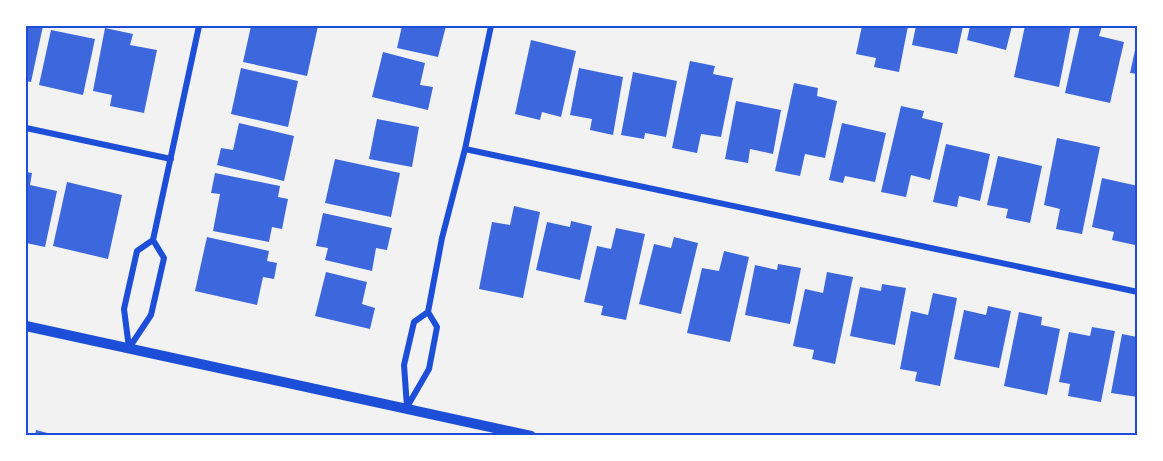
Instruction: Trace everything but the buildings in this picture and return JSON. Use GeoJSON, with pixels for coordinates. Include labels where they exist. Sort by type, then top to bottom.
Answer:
{"type":"FeatureCollection","features":[{"type":"Feature","properties":{"kind":"street"},"geometry":{"type":"LineString","coordinates":[[129,348],[124,309],[134,263],[137,251],[153,240],[199,26]]}},
{"type":"Feature","properties":{"kind":"street"},"geometry":{"type":"LineString","coordinates":[[407,407],[429,369],[436,327],[428,312],[442,238],[465,148],[491,26]]}},
{"type":"Feature","properties":{"kind":"street"},"geometry":{"type":"LineString","coordinates":[[26,129],[171,159]]}},
{"type":"Feature","properties":{"kind":"street"},"geometry":{"type":"LineString","coordinates":[[465,148],[1137,292]]}},
{"type":"Feature","properties":{"kind":"street"},"geometry":{"type":"LineString","coordinates":[[129,348],[151,315],[164,258],[153,240]]}},
{"type":"Feature","properties":{"kind":"street"},"geometry":{"type":"LineString","coordinates":[[407,407],[404,364],[414,322],[428,312]]}},
{"type":"Feature","properties":{"kind":"street"},"geometry":{"type":"LineString","coordinates":[[26,326],[531,435]]}}]}
